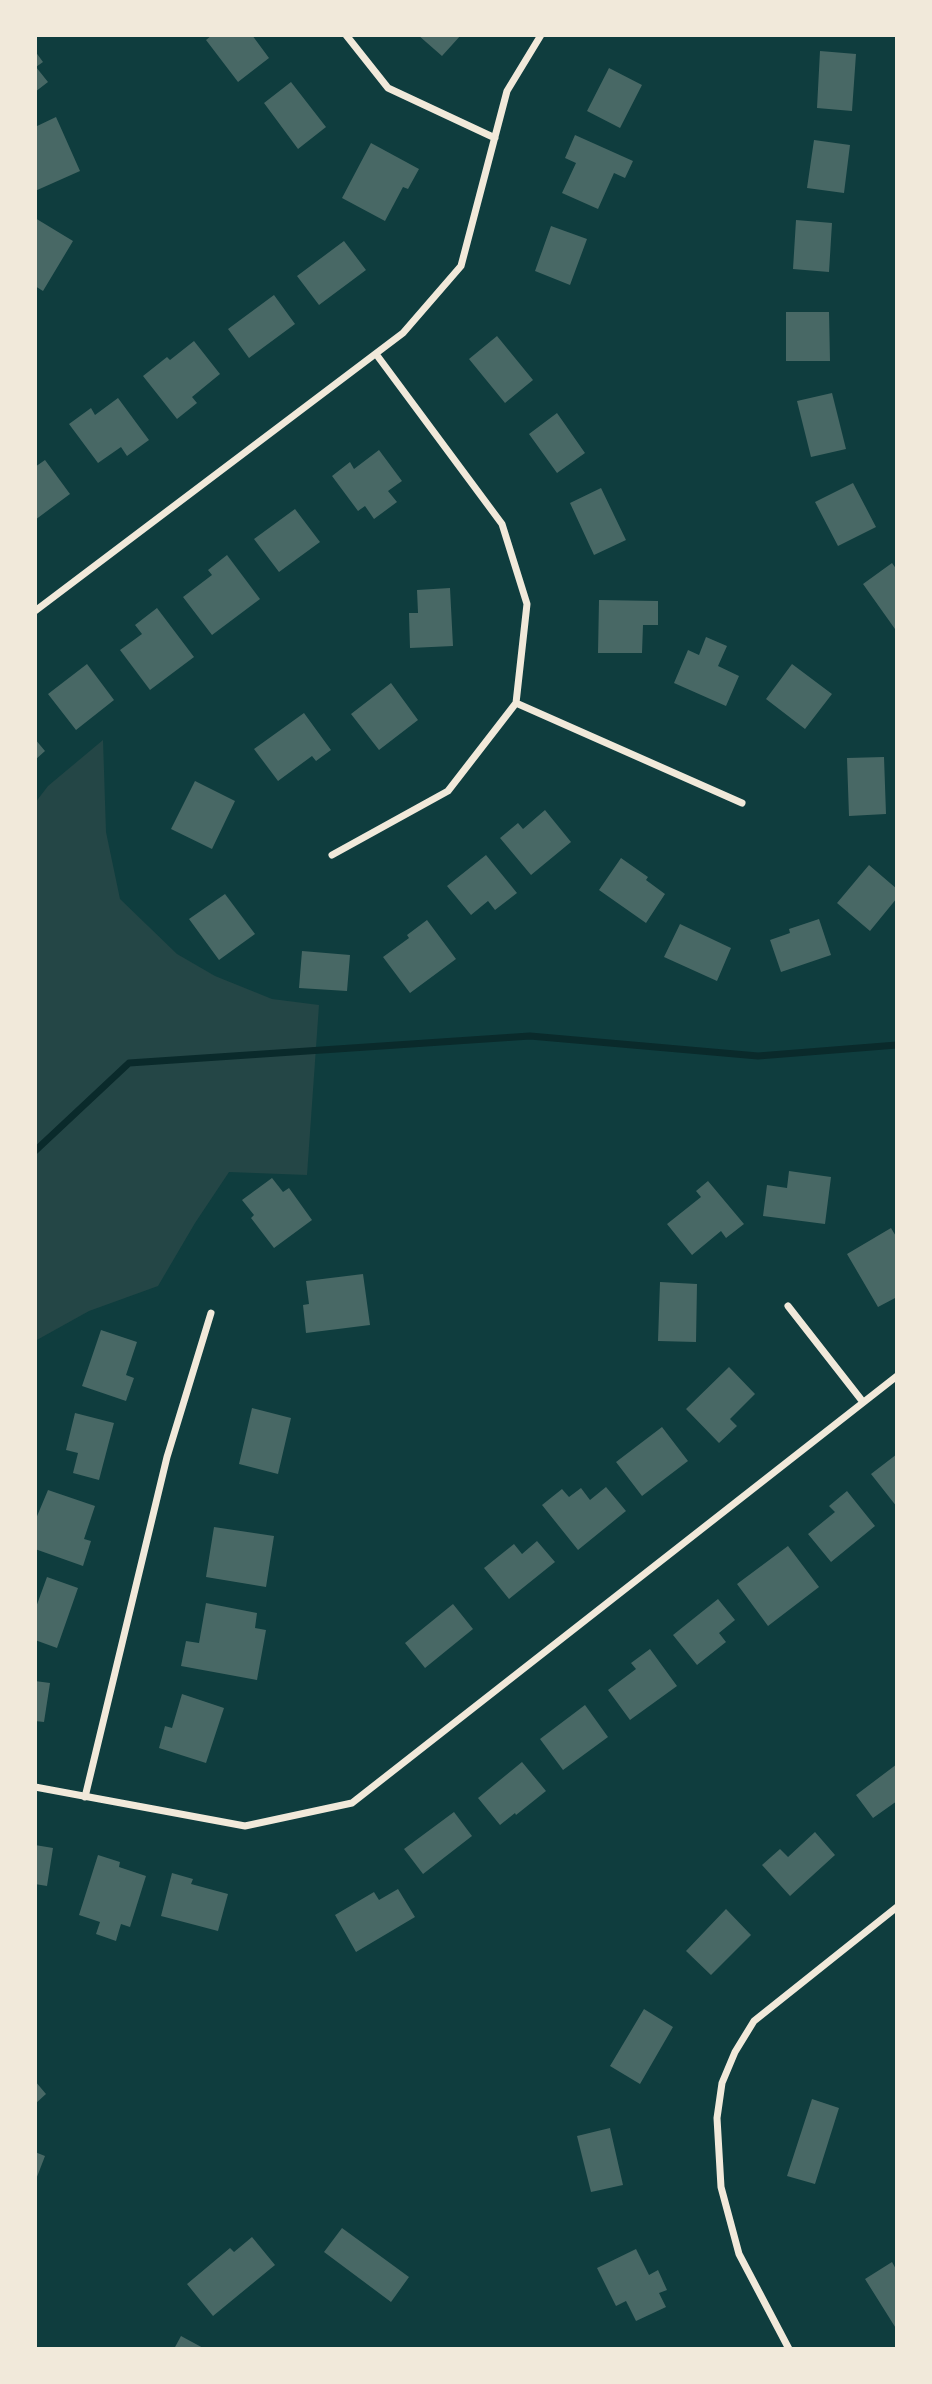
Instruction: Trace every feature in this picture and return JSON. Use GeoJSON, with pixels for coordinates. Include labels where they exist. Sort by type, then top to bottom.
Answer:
{"type":"FeatureCollection","features":[{"type":"Feature","properties":{"kind":"street"},"geometry":{"type":"LineString","coordinates":[[346,35],[388,88],[495,138]]}},
{"type":"Feature","properties":{"kind":"street"},"geometry":{"type":"LineString","coordinates":[[35,611],[403,334],[461,266],[507,91],[541,35]]}},
{"type":"Feature","properties":{"kind":"street"},"geometry":{"type":"LineString","coordinates":[[332,855],[448,791],[516,703],[527,604],[502,524],[376,354]]}},
{"type":"Feature","properties":{"kind":"street"},"geometry":{"type":"LineString","coordinates":[[516,703],[742,803]]}},
{"type":"Feature","properties":{"kind":"street"},"geometry":{"type":"LineString","coordinates":[[788,1306],[863,1402]]}},
{"type":"Feature","properties":{"kind":"street"},"geometry":{"type":"LineString","coordinates":[[85,1797],[167,1457],[211,1313]]}},
{"type":"Feature","properties":{"kind":"street"},"geometry":{"type":"LineString","coordinates":[[35,1787],[245,1826],[352,1803],[897,1376]]}},
{"type":"Feature","properties":{"kind":"street"},"geometry":{"type":"LineString","coordinates":[[789,2349],[739,2253],[721,2187],[717,2118],[722,2083],[734,2052],[754,2021],[897,1907]]}},
{"type":"Feature","properties":{"kind":"shaded area"},"geometry":{"type":"Polygon","coordinates":[[[103,740],[106,832],[120,899],[177,954],[215,976],[272,999],[319,1005],[307,1175],[229,1172],[158,1286],[89,1311],[35,1341],[35,803],[48,786],[103,740]]]}},
{"type":"Feature","properties":{"kind":"building"},"geometry":{"type":"Polygon","coordinates":[[[212,35],[252,35],[269,58],[238,82],[206,40],[212,35]]]}},
{"type":"Feature","properties":{"kind":"building"},"geometry":{"type":"Polygon","coordinates":[[[418,35],[461,35],[442,56],[418,35]]]}},
{"type":"Feature","properties":{"kind":"building"},"geometry":{"type":"Polygon","coordinates":[[[35,51],[43,62],[36,67],[48,82],[35,92],[35,51]]]}},
{"type":"Feature","properties":{"kind":"building"},"geometry":{"type":"Polygon","coordinates":[[[820,51],[856,54],[852,111],[817,108],[820,51]]]}},
{"type":"Feature","properties":{"kind":"building"},"geometry":{"type":"Polygon","coordinates":[[[609,68],[642,85],[620,128],[587,111],[609,68]]]}},
{"type":"Feature","properties":{"kind":"building"},"geometry":{"type":"Polygon","coordinates":[[[291,82],[326,127],[298,149],[264,103],[291,82]]]}},
{"type":"Feature","properties":{"kind":"building"},"geometry":{"type":"Polygon","coordinates":[[[56,117],[80,171],[35,191],[35,127],[56,117]]]}},
{"type":"Feature","properties":{"kind":"building"},"geometry":{"type":"Polygon","coordinates":[[[575,135],[633,161],[625,178],[614,173],[598,209],[562,193],[576,163],[565,158],[575,135]]]}},
{"type":"Feature","properties":{"kind":"building"},"geometry":{"type":"Polygon","coordinates":[[[814,140],[850,145],[844,193],[807,188],[814,140]]]}},
{"type":"Feature","properties":{"kind":"building"},"geometry":{"type":"Polygon","coordinates":[[[371,143],[419,169],[408,189],[403,187],[385,221],[342,198],[371,143]]]}},
{"type":"Feature","properties":{"kind":"building"},"geometry":{"type":"Polygon","coordinates":[[[35,218],[73,241],[43,291],[35,286],[35,218]]]}},
{"type":"Feature","properties":{"kind":"building"},"geometry":{"type":"Polygon","coordinates":[[[796,220],[832,223],[829,272],[793,269],[796,220]]]}},
{"type":"Feature","properties":{"kind":"building"},"geometry":{"type":"Polygon","coordinates":[[[551,226],[587,239],[570,285],[535,271],[551,226]]]}},
{"type":"Feature","properties":{"kind":"building"},"geometry":{"type":"Polygon","coordinates":[[[344,241],[366,270],[319,305],[297,276],[344,241]]]}},
{"type":"Feature","properties":{"kind":"building"},"geometry":{"type":"Polygon","coordinates":[[[274,295],[295,324],[249,358],[228,329],[274,295]]]}},
{"type":"Feature","properties":{"kind":"building"},"geometry":{"type":"Polygon","coordinates":[[[786,312],[829,312],[830,361],[786,361],[786,312]]]}},
{"type":"Feature","properties":{"kind":"building"},"geometry":{"type":"Polygon","coordinates":[[[497,336],[533,380],[505,403],[469,359],[497,336]]]}},
{"type":"Feature","properties":{"kind":"building"},"geometry":{"type":"Polygon","coordinates":[[[194,341],[220,374],[192,397],[197,403],[177,419],[143,376],[194,341]]]}},
{"type":"Feature","properties":{"kind":"building"},"geometry":{"type":"Polygon","coordinates":[[[832,393],[846,449],[811,457],[797,401],[832,393]]]}},
{"type":"Feature","properties":{"kind":"building"},"geometry":{"type":"Polygon","coordinates":[[[118,398],[149,440],[127,456],[121,447],[98,463],[69,424],[91,408],[95,415],[118,398]]]}},
{"type":"Feature","properties":{"kind":"building"},"geometry":{"type":"Polygon","coordinates":[[[557,413],[585,453],[557,473],[529,434],[557,413]]]}},
{"type":"Feature","properties":{"kind":"building"},"geometry":{"type":"Polygon","coordinates":[[[379,450],[402,481],[388,491],[397,502],[374,519],[365,506],[358,511],[332,476],[350,462],[354,469],[379,450]]]}},
{"type":"Feature","properties":{"kind":"building"},"geometry":{"type":"Polygon","coordinates":[[[45,460],[70,494],[35,520],[35,467],[45,460]]]}},
{"type":"Feature","properties":{"kind":"building"},"geometry":{"type":"Polygon","coordinates":[[[853,483],[876,527],[838,546],[815,502],[853,483]]]}},
{"type":"Feature","properties":{"kind":"building"},"geometry":{"type":"Polygon","coordinates":[[[601,488],[626,540],[594,555],[570,503],[601,488]]]}},
{"type":"Feature","properties":{"kind":"building"},"geometry":{"type":"Polygon","coordinates":[[[295,509],[320,542],[279,572],[254,539],[295,509]]]}},
{"type":"Feature","properties":{"kind":"building"},"geometry":{"type":"Polygon","coordinates":[[[227,555],[260,599],[212,635],[183,597],[212,575],[208,570],[227,555]]]}},
{"type":"Feature","properties":{"kind":"building"},"geometry":{"type":"Polygon","coordinates":[[[892,563],[897,570],[895,629],[863,584],[892,563]]]}},
{"type":"Feature","properties":{"kind":"building"},"geometry":{"type":"Polygon","coordinates":[[[450,588],[453,646],[410,648],[409,613],[418,613],[417,590],[450,588]]]}},
{"type":"Feature","properties":{"kind":"building"},"geometry":{"type":"Polygon","coordinates":[[[599,600],[658,601],[658,625],[643,625],[642,653],[598,653],[599,600]]]}},
{"type":"Feature","properties":{"kind":"building"},"geometry":{"type":"Polygon","coordinates":[[[157,608],[194,657],[150,690],[120,650],[142,634],[135,625],[157,608]]]}},
{"type":"Feature","properties":{"kind":"building"},"geometry":{"type":"Polygon","coordinates":[[[706,637],[727,646],[718,666],[739,676],[726,706],[674,683],[688,650],[699,655],[706,637]]]}},
{"type":"Feature","properties":{"kind":"building"},"geometry":{"type":"Polygon","coordinates":[[[87,664],[114,700],[76,730],[48,694],[87,664]]]}},
{"type":"Feature","properties":{"kind":"building"},"geometry":{"type":"Polygon","coordinates":[[[792,664],[832,694],[805,729],[766,699],[792,664]]]}},
{"type":"Feature","properties":{"kind":"building"},"geometry":{"type":"Polygon","coordinates":[[[391,683],[418,720],[379,750],[351,714],[391,683]]]}},
{"type":"Feature","properties":{"kind":"building"},"geometry":{"type":"Polygon","coordinates":[[[304,713],[331,750],[316,761],[312,756],[278,781],[254,749],[304,713]]]}},
{"type":"Feature","properties":{"kind":"building"},"geometry":{"type":"Polygon","coordinates":[[[35,739],[45,751],[35,760],[35,739]]]}},
{"type":"Feature","properties":{"kind":"building"},"geometry":{"type":"Polygon","coordinates":[[[884,757],[886,814],[849,816],[847,758],[884,757]]]}},
{"type":"Feature","properties":{"kind":"building"},"geometry":{"type":"Polygon","coordinates":[[[195,781],[235,801],[212,849],[171,829],[195,781]]]}},
{"type":"Feature","properties":{"kind":"building"},"geometry":{"type":"Polygon","coordinates":[[[545,810],[571,842],[531,875],[500,838],[518,823],[523,829],[545,810]]]}},
{"type":"Feature","properties":{"kind":"building"},"geometry":{"type":"Polygon","coordinates":[[[486,855],[517,893],[495,910],[488,901],[471,915],[447,886],[486,855]]]}},
{"type":"Feature","properties":{"kind":"building"},"geometry":{"type":"Polygon","coordinates":[[[621,858],[648,877],[646,880],[665,894],[646,923],[599,890],[621,858]]]}},
{"type":"Feature","properties":{"kind":"building"},"geometry":{"type":"Polygon","coordinates":[[[869,865],[897,889],[897,898],[870,931],[837,903],[869,865]]]}},
{"type":"Feature","properties":{"kind":"building"},"geometry":{"type":"Polygon","coordinates":[[[225,894],[255,934],[219,960],[189,919],[225,894]]]}},
{"type":"Feature","properties":{"kind":"building"},"geometry":{"type":"Polygon","coordinates":[[[819,919],[831,955],[781,972],[770,940],[790,933],[789,929],[819,919]]]}},
{"type":"Feature","properties":{"kind":"building"},"geometry":{"type":"Polygon","coordinates":[[[427,920],[456,959],[410,993],[383,957],[409,938],[407,935],[427,920]]]}},
{"type":"Feature","properties":{"kind":"building"},"geometry":{"type":"Polygon","coordinates":[[[680,924],[731,948],[717,981],[664,957],[680,924]]]}},
{"type":"Feature","properties":{"kind":"building"},"geometry":{"type":"Polygon","coordinates":[[[302,951],[350,955],[347,991],[299,988],[302,951]]]}},
{"type":"Feature","properties":{"kind":"building"},"geometry":{"type":"Polygon","coordinates":[[[789,1171],[831,1177],[825,1224],[763,1216],[767,1185],[787,1188],[789,1171]]]}},
{"type":"Feature","properties":{"kind":"building"},"geometry":{"type":"Polygon","coordinates":[[[272,1178],[283,1192],[289,1188],[312,1220],[274,1248],[251,1218],[254,1215],[242,1200],[272,1178]]]}},
{"type":"Feature","properties":{"kind":"building"},"geometry":{"type":"Polygon","coordinates":[[[708,1181],[744,1224],[726,1238],[721,1231],[692,1255],[667,1224],[701,1197],[696,1191],[708,1181]]]}},
{"type":"Feature","properties":{"kind":"building"},"geometry":{"type":"Polygon","coordinates":[[[891,1228],[897,1238],[897,1297],[878,1307],[847,1254],[891,1228]]]}},
{"type":"Feature","properties":{"kind":"building"},"geometry":{"type":"Polygon","coordinates":[[[363,1274],[370,1325],[306,1333],[303,1305],[309,1304],[306,1281],[363,1274]]]}},
{"type":"Feature","properties":{"kind":"building"},"geometry":{"type":"Polygon","coordinates":[[[660,1282],[697,1284],[696,1342],[658,1341],[660,1282]]]}},
{"type":"Feature","properties":{"kind":"building"},"geometry":{"type":"Polygon","coordinates":[[[101,1330],[137,1342],[126,1375],[134,1378],[126,1401],[82,1386],[101,1330]]]}},
{"type":"Feature","properties":{"kind":"building"},"geometry":{"type":"Polygon","coordinates":[[[729,1367],[755,1394],[730,1419],[737,1426],[719,1443],[686,1409],[729,1367]]]}},
{"type":"Feature","properties":{"kind":"building"},"geometry":{"type":"Polygon","coordinates":[[[252,1408],[291,1418],[278,1474],[239,1464],[252,1408]]]}},
{"type":"Feature","properties":{"kind":"building"},"geometry":{"type":"Polygon","coordinates":[[[75,1413],[114,1423],[99,1480],[73,1473],[78,1453],[66,1450],[75,1413]]]}},
{"type":"Feature","properties":{"kind":"building"},"geometry":{"type":"Polygon","coordinates":[[[662,1427],[688,1461],[642,1496],[616,1462],[662,1427]]]}},
{"type":"Feature","properties":{"kind":"building"},"geometry":{"type":"Polygon","coordinates":[[[897,1454],[897,1507],[871,1474],[897,1454]]]}},
{"type":"Feature","properties":{"kind":"building"},"geometry":{"type":"Polygon","coordinates":[[[606,1487],[626,1511],[578,1550],[542,1505],[562,1489],[569,1497],[581,1488],[590,1500],[606,1487]]]}},
{"type":"Feature","properties":{"kind":"building"},"geometry":{"type":"Polygon","coordinates":[[[48,1490],[95,1506],[84,1539],[91,1541],[83,1566],[35,1549],[35,1521],[48,1490]]]}},
{"type":"Feature","properties":{"kind":"building"},"geometry":{"type":"Polygon","coordinates":[[[847,1491],[875,1526],[831,1562],[808,1534],[835,1512],[829,1506],[847,1491]]]}},
{"type":"Feature","properties":{"kind":"building"},"geometry":{"type":"Polygon","coordinates":[[[214,1527],[274,1536],[266,1587],[206,1577],[214,1527]]]}},
{"type":"Feature","properties":{"kind":"building"},"geometry":{"type":"Polygon","coordinates":[[[537,1541],[555,1562],[509,1599],[484,1568],[514,1544],[522,1554],[537,1541]]]}},
{"type":"Feature","properties":{"kind":"building"},"geometry":{"type":"Polygon","coordinates":[[[788,1546],[819,1587],[768,1626],[737,1584],[788,1546]]]}},
{"type":"Feature","properties":{"kind":"building"},"geometry":{"type":"Polygon","coordinates":[[[47,1577],[78,1588],[57,1648],[35,1640],[35,1610],[47,1577]]]}},
{"type":"Feature","properties":{"kind":"building"},"geometry":{"type":"Polygon","coordinates":[[[718,1599],[735,1620],[719,1633],[726,1642],[697,1665],[673,1635],[718,1599]]]}},
{"type":"Feature","properties":{"kind":"building"},"geometry":{"type":"Polygon","coordinates":[[[206,1603],[257,1613],[255,1628],[266,1630],[257,1680],[181,1666],[186,1641],[199,1643],[206,1603]]]}},
{"type":"Feature","properties":{"kind":"building"},"geometry":{"type":"Polygon","coordinates":[[[453,1604],[473,1629],[425,1668],[405,1643],[453,1604]]]}},
{"type":"Feature","properties":{"kind":"building"},"geometry":{"type":"Polygon","coordinates":[[[650,1649],[677,1686],[630,1720],[608,1690],[636,1669],[631,1663],[650,1649]]]}},
{"type":"Feature","properties":{"kind":"building"},"geometry":{"type":"Polygon","coordinates":[[[35,1681],[50,1683],[44,1722],[35,1721],[35,1681]]]}},
{"type":"Feature","properties":{"kind":"building"},"geometry":{"type":"Polygon","coordinates":[[[182,1694],[224,1708],[206,1763],[159,1748],[165,1726],[172,1728],[182,1694]]]}},
{"type":"Feature","properties":{"kind":"building"},"geometry":{"type":"Polygon","coordinates":[[[585,1705],[608,1737],[563,1770],[540,1739],[585,1705]]]}},
{"type":"Feature","properties":{"kind":"building"},"geometry":{"type":"Polygon","coordinates":[[[522,1762],[546,1791],[500,1825],[478,1798],[522,1762]]]}},
{"type":"Feature","properties":{"kind":"building"},"geometry":{"type":"Polygon","coordinates":[[[897,1764],[897,1801],[873,1818],[856,1795],[897,1764]]]}},
{"type":"Feature","properties":{"kind":"building"},"geometry":{"type":"Polygon","coordinates":[[[454,1812],[472,1836],[423,1874],[404,1849],[454,1812]]]}},
{"type":"Feature","properties":{"kind":"building"},"geometry":{"type":"Polygon","coordinates":[[[815,1832],[835,1855],[790,1896],[762,1865],[780,1849],[788,1857],[815,1832]]]}},
{"type":"Feature","properties":{"kind":"building"},"geometry":{"type":"Polygon","coordinates":[[[35,1845],[53,1848],[47,1886],[35,1884],[35,1845]]]}},
{"type":"Feature","properties":{"kind":"building"},"geometry":{"type":"Polygon","coordinates":[[[98,1855],[120,1862],[119,1867],[146,1876],[130,1927],[121,1924],[116,1941],[96,1934],[100,1922],[79,1915],[98,1855]]]}},
{"type":"Feature","properties":{"kind":"building"},"geometry":{"type":"Polygon","coordinates":[[[172,1873],[193,1879],[191,1884],[228,1894],[218,1931],[161,1916],[172,1873]]]}},
{"type":"Feature","properties":{"kind":"building"},"geometry":{"type":"Polygon","coordinates":[[[398,1889],[415,1917],[356,1952],[335,1915],[374,1892],[379,1900],[398,1889]]]}},
{"type":"Feature","properties":{"kind":"building"},"geometry":{"type":"Polygon","coordinates":[[[726,1909],[751,1935],[711,1975],[686,1951],[726,1909]]]}},
{"type":"Feature","properties":{"kind":"building"},"geometry":{"type":"Polygon","coordinates":[[[644,2009],[673,2027],[640,2084],[610,2066],[644,2009]]]}},
{"type":"Feature","properties":{"kind":"building"},"geometry":{"type":"Polygon","coordinates":[[[35,2081],[46,2094],[35,2104],[35,2081]]]}},
{"type":"Feature","properties":{"kind":"building"},"geometry":{"type":"Polygon","coordinates":[[[812,2099],[839,2108],[815,2184],[787,2176],[812,2099]]]}},
{"type":"Feature","properties":{"kind":"building"},"geometry":{"type":"Polygon","coordinates":[[[610,2128],[623,2185],[591,2192],[577,2136],[610,2128]]]}},
{"type":"Feature","properties":{"kind":"building"},"geometry":{"type":"Polygon","coordinates":[[[35,2152],[45,2156],[35,2182],[35,2152]]]}},
{"type":"Feature","properties":{"kind":"building"},"geometry":{"type":"Polygon","coordinates":[[[342,2228],[409,2277],[391,2302],[324,2252],[342,2228]]]}},
{"type":"Feature","properties":{"kind":"building"},"geometry":{"type":"Polygon","coordinates":[[[252,2237],[275,2265],[213,2316],[187,2284],[230,2248],[234,2252],[252,2237]]]}},
{"type":"Feature","properties":{"kind":"building"},"geometry":{"type":"Polygon","coordinates":[[[636,2249],[649,2275],[658,2270],[667,2290],[659,2293],[666,2307],[636,2321],[626,2301],[616,2306],[597,2268],[636,2249]]]}},
{"type":"Feature","properties":{"kind":"building"},"geometry":{"type":"Polygon","coordinates":[[[892,2262],[897,2271],[897,2330],[865,2279],[892,2262]]]}},
{"type":"Feature","properties":{"kind":"building"},"geometry":{"type":"Polygon","coordinates":[[[181,2336],[205,2349],[174,2349],[181,2336]]]}},
{"type":"Feature","properties":{"kind":"waterway"},"geometry":{"type":"LineString","coordinates":[[35,1151],[129,1063],[530,1036],[758,1056],[897,1045]]}}]}
